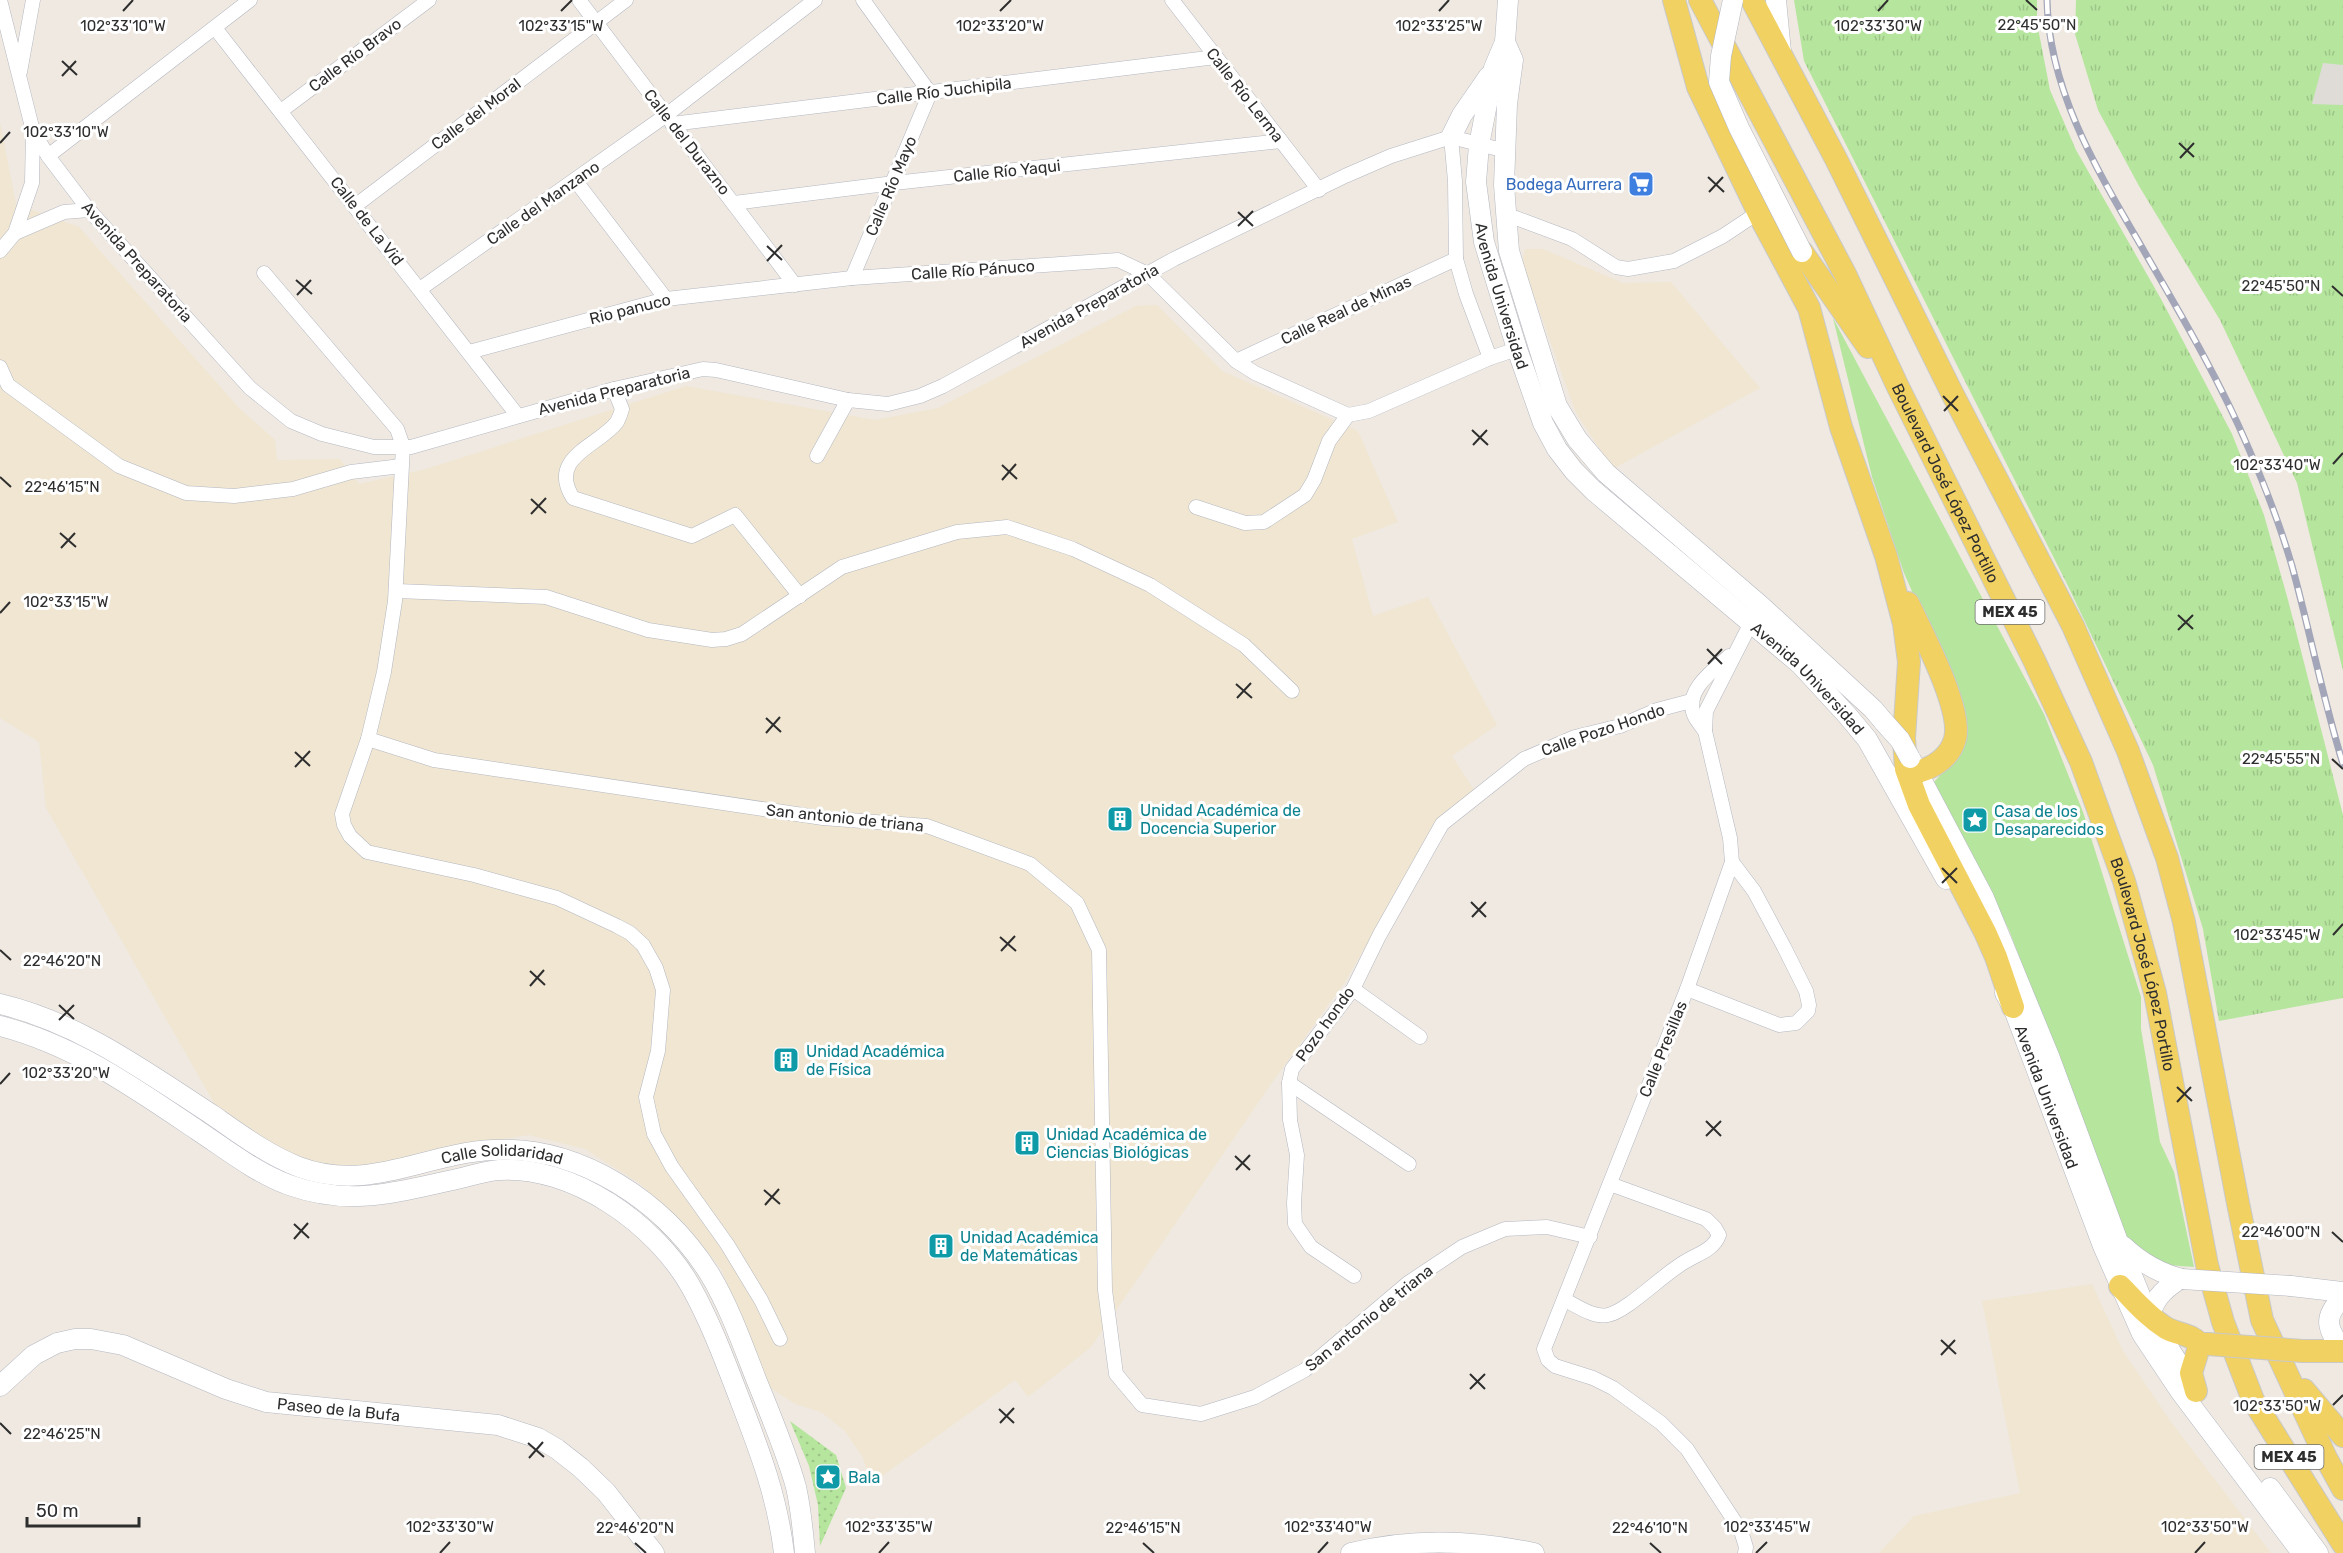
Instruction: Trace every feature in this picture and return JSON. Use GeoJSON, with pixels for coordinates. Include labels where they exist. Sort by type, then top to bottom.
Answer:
{"type":"FeatureCollection","features":[{"type":"Feature","properties":{"kind":"main road"},"geometry":{"type":"LineString","coordinates":[[1674,0],[1698,87],[1809,308],[1841,428],[1886,556],[1904,624],[1909,662],[1904,738],[1906,769],[1910,784],[1985,932],[2013,1007]]}},
{"type":"Feature","properties":{"kind":"main road","name":"Boulevard José López Portillo"},"geometry":{"type":"LineString","coordinates":[[1700,0],[1845,274],[1898,387],[2034,660],[2081,762],[2124,881],[2155,993],[2207,1264],[2223,1322],[2253,1400],[2343,1544]]}},
{"type":"Feature","properties":{"kind":"main road","name":"MEX 45"},"geometry":{"type":"LineString","coordinates":[[1752,0],[1841,169],[1952,393],[2073,626],[2128,751],[2167,858],[2184,922],[2262,1320],[2343,1490]]}},
{"type":"Feature","properties":{"kind":"main road"},"geometry":{"type":"LineString","coordinates":[[1802,252],[1898,387]]}},
{"type":"Feature","properties":{"kind":"main road"},"geometry":{"type":"LineString","coordinates":[[1886,556],[1940,673],[1951,701],[1956,726],[1955,741],[1941,761],[1932,768],[1918,773]]}},
{"type":"Feature","properties":{"kind":"main road"},"geometry":{"type":"LineString","coordinates":[[2120,1286],[2145,1325],[2192,1336],[2204,1344],[2303,1351],[2343,1351]]}},
{"type":"Feature","properties":{"kind":"main road"},"geometry":{"type":"LineString","coordinates":[[2196,1391],[2191,1373],[2204,1344]]}},
{"type":"Feature","properties":{"kind":"main road"},"geometry":{"type":"LineString","coordinates":[[2283,1366],[2343,1436]]}},
{"type":"Feature","properties":{"kind":"street"},"geometry":{"type":"LineString","coordinates":[[0,0],[33,131],[32,183],[15,233],[0,250]]}},
{"type":"Feature","properties":{"kind":"street"},"geometry":{"type":"LineString","coordinates":[[19,77],[33,0]]}},
{"type":"Feature","properties":{"kind":"street"},"geometry":{"type":"LineString","coordinates":[[48,156],[250,0]]}},
{"type":"Feature","properties":{"kind":"street","name":"Calle Río Bravo"},"geometry":{"type":"LineString","coordinates":[[281,111],[429,0]]}},
{"type":"Feature","properties":{"kind":"street","name":"Calle del Durazno"},"geometry":{"type":"LineString","coordinates":[[579,0],[795,285]]}},
{"type":"Feature","properties":{"kind":"street","name":"Calle del Moral"},"geometry":{"type":"LineString","coordinates":[[355,206],[626,0]]}},
{"type":"Feature","properties":{"kind":"street","name":"Calle del Manzano"},"geometry":{"type":"LineString","coordinates":[[420,289],[575,180],[669,120],[815,0]]}},
{"type":"Feature","properties":{"kind":"street"},"geometry":{"type":"LineString","coordinates":[[863,0],[930,93]]}},
{"type":"Feature","properties":{"kind":"street","name":"Calle Río Lerma"},"geometry":{"type":"LineString","coordinates":[[1172,0],[1318,190]]}},
{"type":"Feature","properties":{"kind":"street","name":"Avenida Universidad"},"geometry":{"type":"LineString","coordinates":[[1508,0],[1505,42],[1494,68],[1479,145],[1476,182],[1484,242],[1543,423],[1557,448],[1574,471],[1626,520],[1800,643],[1874,709],[1900,740],[1984,898],[2049,1056],[2117,1239],[2145,1325],[2160,1351]]}},
{"type":"Feature","properties":{"kind":"street"},"geometry":{"type":"LineString","coordinates":[[1733,0],[1721,56],[1719,82],[1739,128],[1802,252],[1810,284],[1809,308]]}},
{"type":"Feature","properties":{"kind":"street"},"geometry":{"type":"LineString","coordinates":[[1776,0],[1782,57]]}},
{"type":"Feature","properties":{"kind":"street","name":"Calle de La Vid"},"geometry":{"type":"LineString","coordinates":[[215,28],[518,416]]}},
{"type":"Feature","properties":{"kind":"street","name":"Avenida Universidad"},"geometry":{"type":"LineString","coordinates":[[1505,42],[1512,60],[1507,104],[1504,185],[1509,251],[1557,406],[1567,425],[1606,473],[1756,614],[1867,739],[1940,868],[2013,1007],[2120,1286]]}},
{"type":"Feature","properties":{"kind":"street","name":"Calle Río Juchipila"},"geometry":{"type":"LineString","coordinates":[[669,120],[930,93],[1216,57]]}},
{"type":"Feature","properties":{"kind":"street"},"geometry":{"type":"LineString","coordinates":[[1490,358],[1466,294],[1456,259],[1455,181],[1451,137],[1462,115],[1494,68]]}},
{"type":"Feature","properties":{"kind":"street","name":"Calle Río Mayo"},"geometry":{"type":"LineString","coordinates":[[852,278],[930,93]]}},
{"type":"Feature","properties":{"kind":"street","name":"Avenida Preparatoria"},"geometry":{"type":"LineString","coordinates":[[33,131],[48,156],[89,210],[250,388],[291,421],[322,435],[374,447],[411,447],[614,389],[703,369],[848,400],[888,404],[920,396],[1027,341],[1148,274],[1345,176],[1391,156],[1451,137]]}},
{"type":"Feature","properties":{"kind":"street"},"geometry":{"type":"LineString","coordinates":[[1451,137],[1506,151]]}},
{"type":"Feature","properties":{"kind":"street","name":"Calle Río Yaqui"},"geometry":{"type":"LineString","coordinates":[[734,203],[894,183],[1281,141]]}},
{"type":"Feature","properties":{"kind":"street"},"geometry":{"type":"LineString","coordinates":[[575,180],[666,299]]}},
{"type":"Feature","properties":{"kind":"street"},"geometry":{"type":"LineString","coordinates":[[15,233],[64,212],[89,210]]}},
{"type":"Feature","properties":{"kind":"street"},"geometry":{"type":"LineString","coordinates":[[1505,214],[1572,239],[1616,267],[1628,269],[1674,261],[1723,236],[1759,212]]}},
{"type":"Feature","properties":{"kind":"street","name":"Calle Real de Minas"},"geometry":{"type":"LineString","coordinates":[[1236,361],[1456,259]]}},
{"type":"Feature","properties":{"kind":"street","name":"Calle Río Pánuco"},"geometry":{"type":"LineString","coordinates":[[795,285],[852,278],[1118,260],[1148,274],[1236,361],[1255,374],[1348,415]]}},
{"type":"Feature","properties":{"kind":"street"},"geometry":{"type":"LineString","coordinates":[[264,273],[397,429],[403,446],[397,591],[384,672],[368,739],[342,814],[344,825],[350,836],[367,852],[474,875],[557,898],[630,933],[643,945],[656,968],[663,990],[658,1051],[646,1097],[654,1134],[672,1167],[727,1244],[761,1300],[780,1339]]}},
{"type":"Feature","properties":{"kind":"street","name":"Rio panuco"},"geometry":{"type":"LineString","coordinates":[[469,352],[666,299],[795,285]]}},
{"type":"Feature","properties":{"kind":"street"},"geometry":{"type":"LineString","coordinates":[[1196,507],[1245,523],[1264,522],[1305,495],[1314,480],[1329,441],[1348,415],[1369,411],[1490,358],[1517,349]]}},
{"type":"Feature","properties":{"kind":"street"},"geometry":{"type":"LineString","coordinates":[[0,367],[8,385],[119,466],[186,493],[234,496],[293,489],[351,472],[401,466]]}},
{"type":"Feature","properties":{"kind":"street"},"geometry":{"type":"LineString","coordinates":[[614,389],[622,409],[617,422],[573,459],[567,470],[567,489],[573,498],[692,536],[735,515],[800,596]]}},
{"type":"Feature","properties":{"kind":"street"},"geometry":{"type":"LineString","coordinates":[[817,456],[848,400]]}},
{"type":"Feature","properties":{"kind":"street"},"geometry":{"type":"LineString","coordinates":[[397,591],[546,597],[648,630],[712,640],[726,639],[742,634],[842,567],[862,559],[957,532],[1007,527],[1072,549],[1150,585],[1244,645],[1292,691]]}},
{"type":"Feature","properties":{"kind":"street"},"geometry":{"type":"LineString","coordinates":[[1705,731],[1706,711],[1735,650],[1756,614]]}},
{"type":"Feature","properties":{"kind":"street"},"geometry":{"type":"LineString","coordinates":[[1705,731],[1694,715],[1691,701],[1696,690],[1708,675],[1735,650]]}},
{"type":"Feature","properties":{"kind":"street","name":"Calle Pozo Hondo"},"geometry":{"type":"LineString","coordinates":[[1419,867],[1442,824],[1524,759],[1575,737],[1620,726],[1657,710],[1691,701]]}},
{"type":"Feature","properties":{"kind":"street","name":"Calle Presillas"},"geometry":{"type":"LineString","coordinates":[[1705,731],[1730,838],[1732,862],[1687,989],[1544,1349],[1548,1360],[1555,1366],[1593,1378],[1613,1388],[1660,1423],[1687,1449],[1741,1531],[1746,1547],[1745,1553]]}},
{"type":"Feature","properties":{"kind":"street","name":"San antonio de triana"},"geometry":{"type":"LineString","coordinates":[[368,739],[434,760],[823,818],[927,826],[1030,864],[1077,903],[1099,950],[1105,1290],[1116,1374],[1143,1405],[1201,1414],[1255,1397],[1305,1370],[1408,1283],[1462,1247],[1504,1230],[1547,1227],[1590,1237]]}},
{"type":"Feature","properties":{"kind":"street"},"geometry":{"type":"LineString","coordinates":[[1687,989],[1779,1025],[1796,1023],[1808,1011],[1806,991],[1784,947],[1754,891],[1732,862]]}},
{"type":"Feature","properties":{"kind":"street","name":"Pozo hondo"},"geometry":{"type":"LineString","coordinates":[[1354,1276],[1311,1248],[1295,1224],[1296,1155],[1290,1120],[1289,1083],[1292,1069],[1353,989],[1379,936],[1419,867]]}},
{"type":"Feature","properties":{"kind":"street"},"geometry":{"type":"LineString","coordinates":[[1353,989],[1420,1037]]}},
{"type":"Feature","properties":{"kind":"street","name":"Calle Solidaridad"},"geometry":{"type":"LineString","coordinates":[[0,1004],[56,1022],[96,1041],[244,1137],[301,1168],[336,1176],[368,1176],[389,1173],[468,1152],[532,1151],[579,1164],[631,1192],[677,1232],[695,1252],[721,1296],[763,1395],[796,1487],[802,1517],[805,1553]]}},
{"type":"Feature","properties":{"kind":"street","name":"Calle Solidaridad"},"geometry":{"type":"LineString","coordinates":[[0,1026],[39,1038],[78,1054],[134,1087],[243,1161],[287,1184],[306,1190],[348,1197],[380,1195],[496,1170],[519,1170],[574,1185],[609,1203],[666,1252],[699,1302],[717,1340],[764,1460],[779,1515],[784,1553]]}},
{"type":"Feature","properties":{"kind":"street"},"geometry":{"type":"LineString","coordinates":[[1289,1083],[1409,1164]]}},
{"type":"Feature","properties":{"kind":"street"},"geometry":{"type":"LineString","coordinates":[[1565,1300],[1595,1314],[1608,1315],[1620,1310],[1679,1264],[1716,1244],[1719,1235],[1716,1228],[1706,1219],[1610,1184]]}},
{"type":"Feature","properties":{"kind":"street"},"geometry":{"type":"LineString","coordinates":[[2117,1239],[2137,1259],[2152,1268],[2181,1279],[2291,1286],[2343,1292]]}},
{"type":"Feature","properties":{"kind":"street"},"geometry":{"type":"LineString","coordinates":[[2145,1325],[2156,1298],[2166,1288],[2181,1279]]}},
{"type":"Feature","properties":{"kind":"street"},"geometry":{"type":"LineString","coordinates":[[2343,1297],[2331,1309],[2328,1324],[2332,1336],[2343,1351]]}},
{"type":"Feature","properties":{"kind":"street","name":"Paseo de la Bufa"},"geometry":{"type":"LineString","coordinates":[[0,1386],[34,1355],[57,1342],[91,1339],[123,1345],[226,1389],[266,1402],[498,1425],[538,1438],[580,1467],[606,1492],[654,1553]]}},
{"type":"Feature","properties":{"kind":"street"},"geometry":{"type":"LineString","coordinates":[[2160,1351],[2196,1391],[2318,1553]]}},
{"type":"Feature","properties":{"kind":"street"},"geometry":{"type":"LineString","coordinates":[[2160,1351],[2302,1553]]}},
{"type":"Feature","properties":{"kind":"street"},"geometry":{"type":"LineString","coordinates":[[1351,1553],[1396,1546],[1458,1542],[1534,1553]]}},
{"type":"Feature","properties":{"kind":"shaded area"},"geometry":{"type":"Polygon","coordinates":[[[2323,63],[2343,65],[2343,105],[2312,104],[2323,63]]]}},
{"type":"Feature","properties":{"kind":"shaded area"},"geometry":{"type":"Polygon","coordinates":[[[0,122],[16,204],[79,227],[239,408],[275,440],[277,460],[340,459],[359,484],[426,469],[686,386],[875,420],[938,408],[1136,306],[1157,305],[1222,371],[1358,431],[1398,522],[1352,539],[1373,616],[1428,597],[1497,725],[1452,756],[1474,790],[1439,820],[1345,982],[1271,1084],[1091,1347],[1028,1397],[1015,1380],[871,1484],[863,1458],[845,1431],[821,1412],[795,1404],[769,1387],[721,1269],[686,1225],[639,1183],[585,1149],[529,1135],[463,1145],[404,1161],[361,1167],[312,1163],[272,1145],[218,1110],[46,808],[39,742],[0,718],[0,122]]]}},
{"type":"Feature","properties":{"kind":"shaded area"},"geometry":{"type":"Polygon","coordinates":[[[1525,249],[1543,249],[1623,283],[1671,282],[1760,388],[1613,469],[1576,413],[1522,263],[1525,249]]]}},
{"type":"Feature","properties":{"kind":"shaded area"},"geometry":{"type":"Polygon","coordinates":[[[2092,1284],[2123,1351],[2171,1422],[2271,1553],[1879,1553],[1914,1516],[2020,1493],[1982,1301],[2092,1284]]]}},
{"type":"Feature","properties":{"kind":"green space"},"geometry":{"type":"Polygon","coordinates":[[[1794,0],[2037,0],[2037,23],[2050,90],[2076,150],[2161,299],[2232,434],[2264,515],[2343,815],[2343,998],[2219,1021],[2203,929],[2153,765],[2068,586],[1804,61],[1794,0]]]}},
{"type":"Feature","properties":{"kind":"green space"},"geometry":{"type":"Polygon","coordinates":[[[2076,0],[2343,0],[2343,671],[2297,483],[2220,320],[2139,186],[2098,110],[2075,34],[2076,0]]]}},
{"type":"Feature","properties":{"kind":"green space"},"geometry":{"type":"Polygon","coordinates":[[[1833,318],[2044,714],[2083,812],[2141,997],[2141,1029],[2160,1142],[2174,1172],[2194,1267],[2165,1264],[2149,1258],[2127,1238],[2009,930],[1934,782],[1957,757],[1965,712],[1904,573],[1872,477],[1833,318]]]}},
{"type":"Feature","properties":{"kind":"green space"},"geometry":{"type":"Polygon","coordinates":[[[790,1421],[836,1455],[846,1488],[820,1546],[818,1505],[809,1466],[790,1421]]]}},
{"type":"Feature","properties":{"kind":"railway"},"geometry":{"type":"LineString","coordinates":[[2047,0],[2050,34],[2057,67],[2079,131],[2110,192],[2212,372],[2237,422],[2266,491],[2292,566],[2343,764]]}},
{"type":"Feature","properties":{"kind":"place","name":"Bodega Aurrera"},"geometry":{"type":"Point","coordinates":[1641,184]}},
{"type":"Feature","properties":{"kind":"place","name":"Unidad Académica de Docencia Superior"},"geometry":{"type":"Point","coordinates":[1120,819]}},
{"type":"Feature","properties":{"kind":"place","name":"Casa de los Desaparecidos"},"geometry":{"type":"Point","coordinates":[1975,820]}},
{"type":"Feature","properties":{"kind":"place","name":"Unidad Académica de Física"},"geometry":{"type":"Point","coordinates":[786,1060]}},
{"type":"Feature","properties":{"kind":"place","name":"Unidad Académica de Ciencias Biológicas"},"geometry":{"type":"Point","coordinates":[1027,1143]}},
{"type":"Feature","properties":{"kind":"place","name":"Unidad Académica de Matemáticas"},"geometry":{"type":"Point","coordinates":[941,1246]}},
{"type":"Feature","properties":{"kind":"place","name":"Bala"},"geometry":{"type":"Point","coordinates":[828,1477]}}]}
